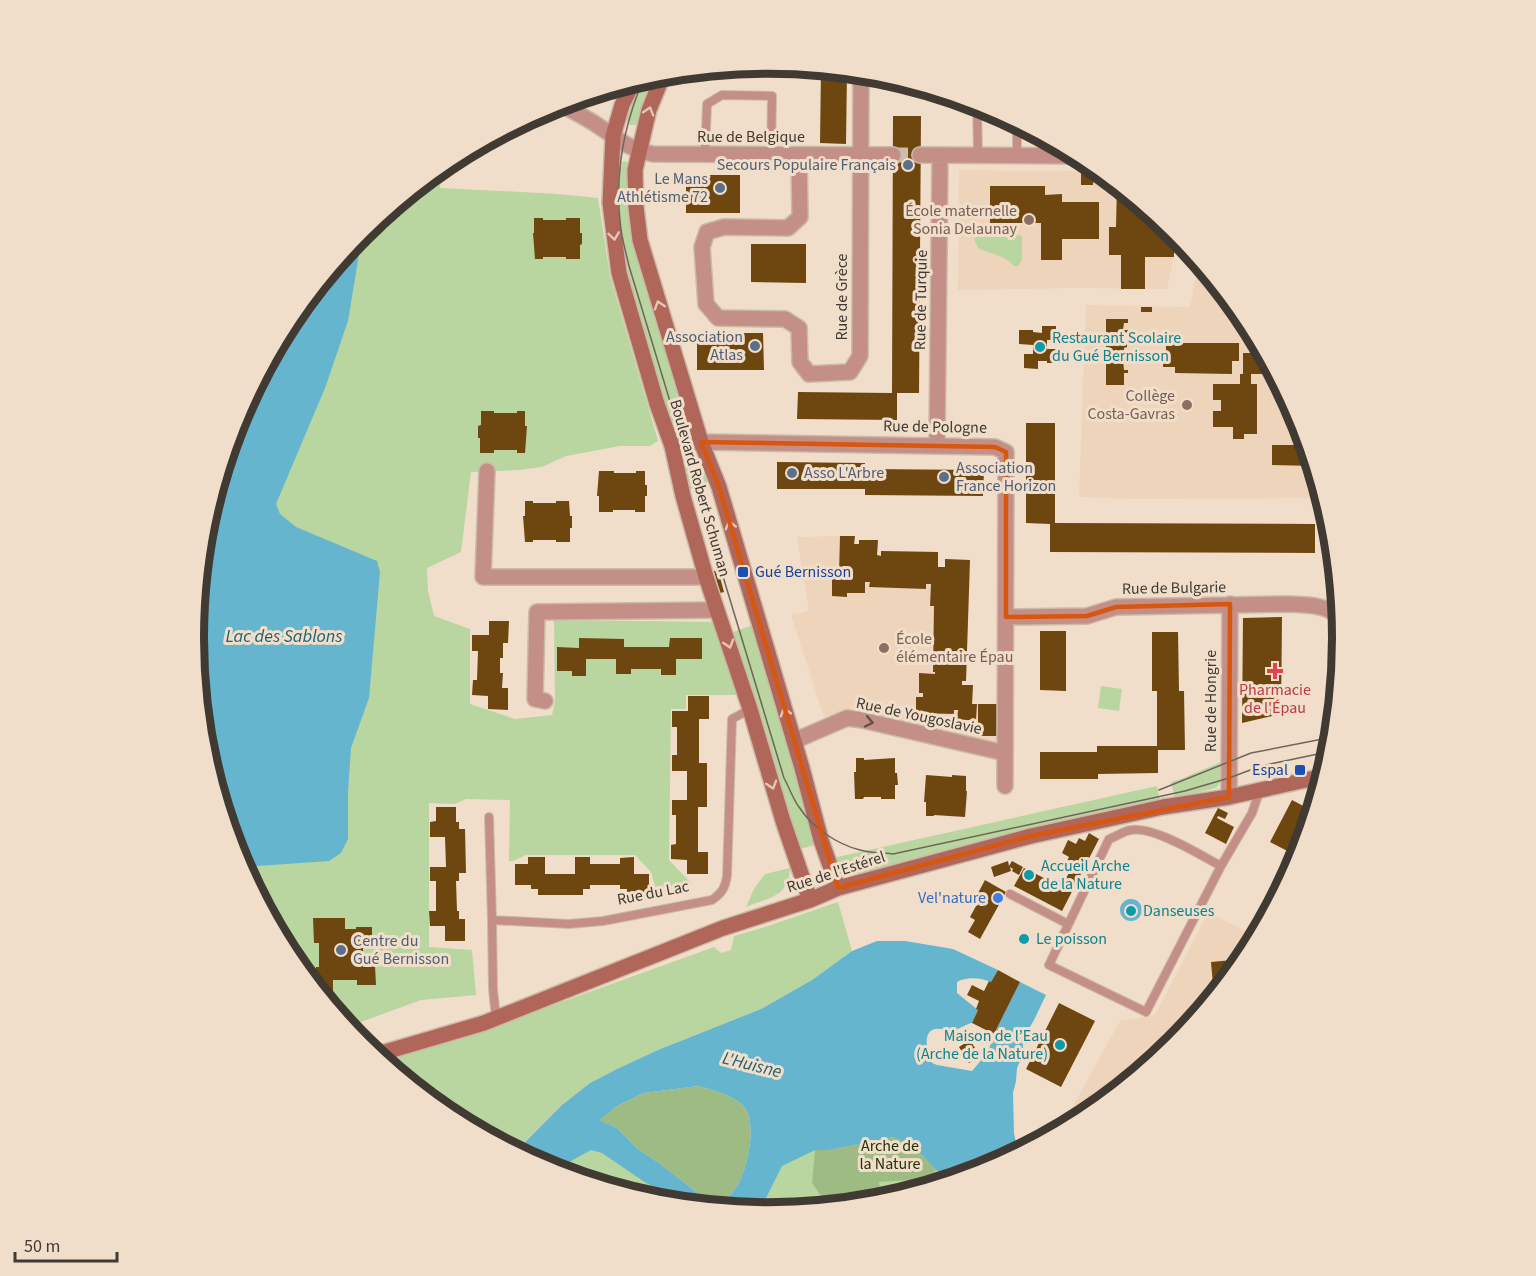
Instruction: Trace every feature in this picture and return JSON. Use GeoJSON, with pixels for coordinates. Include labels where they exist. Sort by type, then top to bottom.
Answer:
{"type":"FeatureCollection","features":[{"type":"Feature","properties":{"kind":"street"},"geometry":{"type":"LineString","coordinates":[[861,81],[861,156]]}},
{"type":"Feature","properties":{"kind":"street","name":"Boulevard Robert Schuman"},"geometry":{"type":"LineString","coordinates":[[660,84],[649,110],[635,170],[640,240],[701,442],[719,487],[821,840],[838,888]]}},
{"type":"Feature","properties":{"kind":"street","name":"Boulevard Robert Schuman"},"geometry":{"type":"LineString","coordinates":[[629,91],[622,105],[613,136],[610,203],[619,273],[657,404],[672,446],[683,496],[706,577],[810,900]]}},
{"type":"Feature","properties":{"kind":"street","name":"Rue de Belgique"},"geometry":{"type":"LineString","coordinates":[[570,109],[639,151],[653,154],[893,155]]}},
{"type":"Feature","properties":{"kind":"street"},"geometry":{"type":"LineString","coordinates":[[920,155],[1017,155],[1050,149]]}},
{"type":"Feature","properties":{"kind":"street","name":"Rue de Grèce"},"geometry":{"type":"LineString","coordinates":[[799,155],[800,217],[788,228],[724,227],[707,232],[702,247],[706,304],[718,318],[785,319],[799,328],[800,362],[809,374],[850,372],[860,356],[861,156]]}},
{"type":"Feature","properties":{"kind":"street","name":"Rue de Turquie"},"geometry":{"type":"LineString","coordinates":[[937,445],[940,155]]}},
{"type":"Feature","properties":{"kind":"street","name":"Rue de Pologne"},"geometry":{"type":"LineString","coordinates":[[672,446],[701,442],[937,445],[995,447],[1006,452],[1005,786]]}},
{"type":"Feature","properties":{"kind":"street"},"geometry":{"type":"LineString","coordinates":[[487,471],[483,577],[706,577]]}},
{"type":"Feature","properties":{"kind":"street","name":"Rue de Bulgarie"},"geometry":{"type":"LineString","coordinates":[[1006,617],[1087,616],[1116,606],[1230,604],[1314,605],[1331,613]]}},
{"type":"Feature","properties":{"kind":"street","name":"Rue de Hongrie"},"geometry":{"type":"LineString","coordinates":[[1229,797],[1230,604]]}},
{"type":"Feature","properties":{"kind":"street"},"geometry":{"type":"LineString","coordinates":[[544,701],[535,699],[537,612],[717,610]]}},
{"type":"Feature","properties":{"kind":"street","name":"Rue de Yougoslavie"},"geometry":{"type":"LineString","coordinates":[[794,741],[846,718],[873,722],[1005,753]]}},
{"type":"Feature","properties":{"kind":"street","name":"Rue de l'Estérel"},"geometry":{"type":"LineString","coordinates":[[385,1052],[496,1018],[716,930],[810,900],[838,888],[1031,836],[1163,807],[1229,797],[1314,778]]}},
{"type":"Feature","properties":{"kind":"lane"},"geometry":{"type":"LineString","coordinates":[[705,155],[707,104],[722,95],[772,96],[771,155]]}},
{"type":"Feature","properties":{"kind":"lane"},"geometry":{"type":"LineString","coordinates":[[977,113],[978,155]]}},
{"type":"Feature","properties":{"kind":"lane"},"geometry":{"type":"LineString","coordinates":[[1017,132],[1017,155]]}},
{"type":"Feature","properties":{"kind":"lane","name":"Rue du Lac"},"geometry":{"type":"LineString","coordinates":[[492,920],[569,924],[603,921],[712,900],[720,894],[725,887],[727,876],[732,719],[750,709]]}},
{"type":"Feature","properties":{"kind":"lane"},"geometry":{"type":"LineString","coordinates":[[1221,866],[1166,838],[1147,832],[1131,830],[1109,839],[1049,965],[1146,1012],[1221,866],[1252,813],[1260,790]]}},
{"type":"Feature","properties":{"kind":"lane"},"geometry":{"type":"LineString","coordinates":[[489,817],[493,989],[496,1018]]}},
{"type":"Feature","properties":{"kind":"lane"},"geometry":{"type":"LineString","coordinates":[[1010,894],[1068,924]]}},
{"type":"Feature","properties":{"kind":"highlighted area"},"geometry":{"type":"Polygon","coordinates":[[[701,442],[995,447],[1006,452],[1006,617],[1087,616],[1116,607],[1230,604],[1229,797],[1031,836],[838,888],[719,487],[701,442]]]}},
{"type":"Feature","properties":{"kind":"shaded area","name":"École maternelle Sonia Delaunay"},"geometry":{"type":"Polygon","coordinates":[[[959,170],[1085,171],[1112,190],[1174,247],[1167,289],[958,290],[959,170]]]}},
{"type":"Feature","properties":{"kind":"shaded area","name":"Collège Costa-Gavras"},"geometry":{"type":"Polygon","coordinates":[[[1197,272],[1237,324],[1274,388],[1303,457],[1315,498],[1079,497],[1086,305],[1190,307],[1197,272]]]}},
{"type":"Feature","properties":{"kind":"shaded area","name":"École élémentaire Épau"},"geometry":{"type":"Polygon","coordinates":[[[855,536],[855,544],[859,544],[859,540],[878,540],[878,555],[881,555],[881,551],[938,552],[938,567],[945,567],[945,559],[970,560],[966,681],[962,681],[962,685],[973,685],[973,704],[997,704],[998,744],[868,714],[857,706],[824,717],[791,615],[809,611],[797,537],[855,536]]]}},
{"type":"Feature","properties":{"kind":"shaded area"},"geometry":{"type":"Polygon","coordinates":[[[1208,913],[1249,932],[1216,982],[1167,1037],[1112,1086],[1067,1116],[1120,1021],[1155,1015],[1208,913]]]}},
{"type":"Feature","properties":{"kind":"green space"},"geometry":{"type":"Polygon","coordinates":[[[652,85],[636,125],[630,125],[625,117],[634,90],[652,85]]]}},
{"type":"Feature","properties":{"kind":"green space"},"geometry":{"type":"Polygon","coordinates":[[[624,161],[629,163],[631,194],[690,421],[682,431],[673,429],[640,327],[619,235],[615,200],[617,165],[624,161]]]}},
{"type":"Feature","properties":{"kind":"green space"},"geometry":{"type":"Polygon","coordinates":[[[441,178],[440,188],[598,198],[610,276],[658,441],[650,446],[620,446],[566,456],[542,467],[471,472],[461,552],[427,568],[428,591],[434,616],[470,629],[470,704],[515,719],[552,715],[555,702],[554,620],[720,622],[740,695],[686,695],[686,709],[671,709],[669,860],[692,884],[658,897],[651,872],[635,855],[526,855],[509,861],[510,800],[466,799],[455,804],[429,803],[429,947],[472,950],[476,995],[421,1000],[357,1024],[320,982],[279,920],[246,854],[223,784],[208,712],[203,638],[208,564],[214,528],[233,457],[262,388],[279,356],[320,294],[369,239],[424,190],[441,178]]]}},
{"type":"Feature","properties":{"kind":"green space"},"geometry":{"type":"Polygon","coordinates":[[[982,233],[1020,235],[1022,237],[1022,260],[1018,266],[978,248],[974,239],[982,233]]]}},
{"type":"Feature","properties":{"kind":"green space"},"geometry":{"type":"Polygon","coordinates":[[[692,460],[702,463],[710,483],[687,490],[683,470],[685,464],[692,460]]]}},
{"type":"Feature","properties":{"kind":"green space"},"geometry":{"type":"Polygon","coordinates":[[[753,625],[819,844],[800,849],[730,633],[753,625]]]}},
{"type":"Feature","properties":{"kind":"green space"},"geometry":{"type":"Polygon","coordinates":[[[1101,686],[1122,689],[1119,711],[1098,708],[1101,686]]]}},
{"type":"Feature","properties":{"kind":"green space"},"geometry":{"type":"Polygon","coordinates":[[[1221,762],[1221,779],[1216,788],[1175,798],[1171,782],[1221,762]]]}},
{"type":"Feature","properties":{"kind":"green space"},"geometry":{"type":"Polygon","coordinates":[[[1157,786],[1160,801],[1003,835],[862,873],[846,870],[833,858],[1157,786]]]}},
{"type":"Feature","properties":{"kind":"green space"},"geometry":{"type":"Polygon","coordinates":[[[790,868],[786,885],[777,895],[746,907],[754,889],[765,874],[790,868]]]}},
{"type":"Feature","properties":{"kind":"green space"},"geometry":{"type":"Polygon","coordinates":[[[838,902],[852,951],[812,980],[761,1009],[658,1050],[590,1083],[562,1105],[521,1145],[454,1107],[424,1086],[391,1058],[498,1025],[714,947],[721,953],[731,950],[734,936],[838,902]]]}},
{"type":"Feature","properties":{"kind":"green space"},"geometry":{"type":"Polygon","coordinates":[[[699,1086],[724,1094],[745,1108],[751,1129],[750,1143],[743,1173],[730,1195],[723,1200],[704,1198],[638,1149],[617,1128],[598,1120],[617,1106],[644,1093],[699,1086]]]}},
{"type":"Feature","properties":{"kind":"green space","name":"Arche de la Nature"},"geometry":{"type":"Polygon","coordinates":[[[899,1107],[978,1162],[914,1183],[842,1198],[768,1202],[731,1201],[743,1196],[767,1147],[899,1107]]]}},
{"type":"Feature","properties":{"kind":"green space"},"geometry":{"type":"Polygon","coordinates":[[[583,1136],[689,1197],[658,1192],[587,1173],[531,1150],[583,1136]]]}},
{"type":"Feature","properties":{"kind":"green space"},"geometry":{"type":"Polygon","coordinates":[[[894,1137],[914,1146],[936,1170],[924,1179],[879,1182],[882,1191],[824,1199],[812,1183],[815,1150],[829,1150],[894,1137]]]}},
{"type":"Feature","properties":{"kind":"water","name":"Lac des Sablons"},"geometry":{"type":"Polygon","coordinates":[[[360,249],[348,321],[325,388],[276,504],[280,514],[296,527],[377,561],[380,572],[369,698],[351,748],[348,839],[341,853],[329,861],[252,866],[233,819],[214,748],[208,712],[203,638],[208,564],[214,528],[233,457],[246,422],[279,356],[299,324],[320,294],[360,249]]]}},
{"type":"Feature","properties":{"kind":"water","name":"Danseuses"},"geometry":{"type":"Polygon","coordinates":[[[1131,899],[1141,906],[1142,910],[1135,920],[1131,921],[1121,914],[1120,910],[1127,900],[1131,899]]]}},
{"type":"Feature","properties":{"kind":"water","name":"L'Huisne"},"geometry":{"type":"Polygon","coordinates":[[[877,941],[905,941],[953,949],[998,970],[991,982],[974,978],[957,982],[957,993],[978,1010],[972,1023],[959,1029],[935,1029],[928,1034],[927,1044],[932,1063],[972,1071],[988,1052],[994,1034],[1020,982],[1046,995],[1023,1039],[1023,1055],[1017,1068],[1013,1093],[1016,1145],[984,1160],[944,1175],[936,1170],[914,1146],[894,1137],[829,1150],[815,1150],[782,1166],[762,1202],[723,1200],[737,1186],[743,1173],[750,1143],[749,1117],[745,1108],[736,1100],[699,1086],[644,1093],[617,1106],[599,1120],[617,1128],[638,1149],[707,1199],[663,1193],[602,1153],[591,1150],[565,1165],[521,1146],[562,1105],[590,1083],[658,1050],[761,1009],[812,980],[852,951],[877,941]]]}},
{"type":"Feature","properties":{"kind":"building"},"geometry":{"type":"Polygon","coordinates":[[[821,76],[847,79],[846,144],[820,143],[821,76]]]}},
{"type":"Feature","properties":{"kind":"building"},"geometry":{"type":"Polygon","coordinates":[[[893,116],[921,116],[919,393],[897,393],[897,420],[797,419],[798,392],[892,393],[893,116]]]}},
{"type":"Feature","properties":{"kind":"building"},"geometry":{"type":"Polygon","coordinates":[[[1081,170],[1084,170],[1094,177],[1093,185],[1081,185],[1081,170]]]}},
{"type":"Feature","properties":{"kind":"building"},"geometry":{"type":"Polygon","coordinates":[[[686,175],[740,175],[740,213],[686,213],[686,175]]]}},
{"type":"Feature","properties":{"kind":"building"},"geometry":{"type":"Polygon","coordinates":[[[990,186],[1045,186],[1045,195],[1062,194],[1062,202],[1099,202],[1099,239],[1062,239],[1062,260],[1041,260],[1041,223],[990,223],[990,186]]]}},
{"type":"Feature","properties":{"kind":"building"},"geometry":{"type":"Polygon","coordinates":[[[1117,194],[1174,247],[1174,257],[1145,257],[1145,289],[1121,289],[1121,255],[1109,255],[1109,227],[1116,227],[1117,194]]]}},
{"type":"Feature","properties":{"kind":"building"},"geometry":{"type":"Polygon","coordinates":[[[534,218],[566,220],[566,218],[580,218],[582,244],[580,245],[580,259],[543,257],[543,259],[535,259],[534,218]]]}},
{"type":"Feature","properties":{"kind":"building"},"geometry":{"type":"Polygon","coordinates":[[[751,244],[806,244],[806,283],[751,282],[751,244]]]}},
{"type":"Feature","properties":{"kind":"building"},"geometry":{"type":"Polygon","coordinates":[[[1141,307],[1152,307],[1152,312],[1141,312],[1141,307]]]}},
{"type":"Feature","properties":{"kind":"building"},"geometry":{"type":"Polygon","coordinates":[[[1106,319],[1128,319],[1128,323],[1124,323],[1123,330],[1128,330],[1128,334],[1123,334],[1124,343],[1127,343],[1124,356],[1128,356],[1127,360],[1123,360],[1124,370],[1128,370],[1128,373],[1124,373],[1124,385],[1106,385],[1106,319]]]}},
{"type":"Feature","properties":{"kind":"building","name":"Restaurant Scolaire du Gué Bernisson"},"geometry":{"type":"Polygon","coordinates":[[[1042,326],[1056,326],[1056,340],[1047,340],[1047,349],[1061,349],[1061,363],[1038,361],[1038,369],[1024,368],[1024,354],[1033,354],[1033,345],[1019,344],[1019,330],[1033,330],[1033,332],[1042,333],[1042,326]]]}},
{"type":"Feature","properties":{"kind":"building"},"geometry":{"type":"Polygon","coordinates":[[[697,333],[763,333],[764,370],[697,370],[697,333]]]}},
{"type":"Feature","properties":{"kind":"building"},"geometry":{"type":"Polygon","coordinates":[[[1166,343],[1239,343],[1239,361],[1232,361],[1232,374],[1175,373],[1175,367],[1163,367],[1166,343]]]}},
{"type":"Feature","properties":{"kind":"building"},"geometry":{"type":"Polygon","coordinates":[[[1250,345],[1267,374],[1251,374],[1251,384],[1257,384],[1257,434],[1244,434],[1244,439],[1233,439],[1233,427],[1213,427],[1213,411],[1221,411],[1221,400],[1213,400],[1213,384],[1240,384],[1240,374],[1243,374],[1243,353],[1250,353],[1250,345]]]}},
{"type":"Feature","properties":{"kind":"building"},"geometry":{"type":"Polygon","coordinates":[[[481,411],[517,413],[517,411],[525,411],[525,426],[527,426],[525,453],[517,453],[517,450],[494,450],[494,453],[480,453],[478,426],[481,425],[481,411]]]}},
{"type":"Feature","properties":{"kind":"building"},"geometry":{"type":"Polygon","coordinates":[[[1026,423],[1055,423],[1055,523],[1315,524],[1315,553],[1050,552],[1050,524],[1026,523],[1026,423]]]}},
{"type":"Feature","properties":{"kind":"building"},"geometry":{"type":"Polygon","coordinates":[[[1272,445],[1299,445],[1306,466],[1272,465],[1272,445]]]}},
{"type":"Feature","properties":{"kind":"building"},"geometry":{"type":"Polygon","coordinates":[[[777,462],[865,463],[865,469],[984,470],[983,496],[865,495],[865,489],[777,489],[777,462]]]}},
{"type":"Feature","properties":{"kind":"building"},"geometry":{"type":"Polygon","coordinates":[[[599,471],[636,473],[636,471],[645,471],[647,496],[645,496],[645,512],[613,510],[613,512],[599,512],[599,496],[597,496],[599,471]]]}},
{"type":"Feature","properties":{"kind":"building"},"geometry":{"type":"Polygon","coordinates":[[[525,501],[556,503],[556,501],[569,501],[570,516],[572,516],[570,542],[533,540],[533,542],[525,542],[523,516],[525,516],[525,501]]]}},
{"type":"Feature","properties":{"kind":"building"},"geometry":{"type":"Polygon","coordinates":[[[840,536],[855,536],[854,544],[859,544],[859,540],[878,540],[877,555],[881,556],[881,551],[938,552],[938,567],[945,567],[945,559],[970,560],[966,681],[962,681],[962,685],[973,685],[972,704],[977,704],[976,720],[957,720],[958,710],[954,710],[954,714],[916,713],[916,697],[923,697],[923,693],[919,693],[919,673],[935,674],[933,672],[934,606],[930,606],[931,584],[926,584],[926,589],[869,587],[870,582],[865,582],[865,593],[847,593],[847,597],[832,596],[832,577],[843,578],[843,574],[839,574],[840,536]]]}},
{"type":"Feature","properties":{"kind":"building"},"geometry":{"type":"Polygon","coordinates":[[[718,570],[724,592],[720,593],[714,571],[718,570]]]}},
{"type":"Feature","properties":{"kind":"building"},"geometry":{"type":"Polygon","coordinates":[[[1282,617],[1281,714],[1242,723],[1243,618],[1282,617]]]}},
{"type":"Feature","properties":{"kind":"building"},"geometry":{"type":"Polygon","coordinates":[[[489,621],[509,621],[508,643],[503,643],[503,658],[500,658],[500,673],[503,673],[502,688],[508,688],[508,710],[488,709],[488,696],[472,695],[473,680],[477,680],[478,651],[472,651],[472,635],[489,635],[489,621]]]}},
{"type":"Feature","properties":{"kind":"building"},"geometry":{"type":"Polygon","coordinates":[[[1040,631],[1066,631],[1066,691],[1040,690],[1040,631]]]}},
{"type":"Feature","properties":{"kind":"building"},"geometry":{"type":"Polygon","coordinates":[[[1152,632],[1178,632],[1179,691],[1184,691],[1185,750],[1158,750],[1158,773],[1098,774],[1098,779],[1040,779],[1040,752],[1097,752],[1097,746],[1157,746],[1157,691],[1152,691],[1152,632]]]}},
{"type":"Feature","properties":{"kind":"building"},"geometry":{"type":"Polygon","coordinates":[[[579,638],[624,639],[624,647],[669,647],[670,638],[702,638],[702,659],[676,659],[676,675],[661,675],[661,669],[631,669],[631,674],[616,674],[616,659],[586,659],[586,676],[572,676],[572,671],[557,671],[557,647],[579,648],[579,638]]]}},
{"type":"Feature","properties":{"kind":"building"},"geometry":{"type":"Polygon","coordinates":[[[688,696],[709,696],[709,719],[699,719],[699,763],[707,763],[707,807],[698,807],[698,852],[708,852],[708,874],[687,874],[687,860],[671,859],[671,845],[676,844],[676,815],[672,815],[672,800],[687,800],[687,771],[672,771],[672,755],[677,755],[677,727],[672,727],[672,711],[688,711],[688,696]]]}},
{"type":"Feature","properties":{"kind":"building"},"geometry":{"type":"Polygon","coordinates":[[[978,704],[997,704],[997,736],[978,736],[978,704]]]}},
{"type":"Feature","properties":{"kind":"building"},"geometry":{"type":"Polygon","coordinates":[[[856,758],[864,758],[864,760],[895,758],[898,785],[895,785],[895,799],[864,797],[855,799],[856,758]]]}},
{"type":"Feature","properties":{"kind":"building"},"geometry":{"type":"Polygon","coordinates":[[[926,775],[966,776],[965,817],[926,816],[926,802],[924,802],[926,775]]]}},
{"type":"Feature","properties":{"kind":"building"},"geometry":{"type":"Polygon","coordinates":[[[1292,800],[1306,807],[1291,853],[1270,842],[1292,800]]]}},
{"type":"Feature","properties":{"kind":"building"},"geometry":{"type":"Polygon","coordinates":[[[436,807],[456,807],[456,822],[459,822],[459,829],[465,829],[466,873],[459,873],[459,881],[456,881],[457,911],[459,911],[459,919],[465,919],[465,941],[445,941],[445,926],[430,926],[429,911],[436,911],[436,881],[430,881],[430,867],[446,867],[445,837],[430,837],[430,822],[436,821],[436,807]]]}},
{"type":"Feature","properties":{"kind":"building"},"geometry":{"type":"Polygon","coordinates":[[[1218,808],[1228,813],[1225,819],[1218,816],[1217,818],[1234,827],[1226,844],[1205,833],[1218,808]]]}},
{"type":"Feature","properties":{"kind":"building","name":"Accueil Arche de la Nature"},"geometry":{"type":"Polygon","coordinates":[[[1089,833],[1099,839],[1062,911],[1014,886],[1024,868],[1052,882],[1055,878],[1064,883],[1072,866],[1066,863],[1069,857],[1062,853],[1068,840],[1076,844],[1079,838],[1085,841],[1089,833]]]}},
{"type":"Feature","properties":{"kind":"building"},"geometry":{"type":"Polygon","coordinates":[[[528,857],[545,857],[545,874],[575,874],[575,857],[590,857],[590,864],[620,864],[620,858],[634,857],[634,874],[649,874],[649,894],[627,894],[627,889],[620,889],[620,885],[590,885],[590,889],[583,889],[583,895],[538,895],[538,889],[531,889],[531,885],[515,885],[515,864],[528,864],[528,857]]]}},
{"type":"Feature","properties":{"kind":"building"},"geometry":{"type":"Polygon","coordinates":[[[1008,861],[1009,866],[1012,861],[1023,867],[1019,875],[1010,867],[1011,871],[994,877],[991,867],[1008,861]]]}},
{"type":"Feature","properties":{"kind":"building"},"geometry":{"type":"Polygon","coordinates":[[[985,880],[1006,892],[980,939],[968,932],[975,920],[970,917],[981,897],[977,895],[985,880]]]}},
{"type":"Feature","properties":{"kind":"building","name":"Centre du Gué Bernisson"},"geometry":{"type":"Polygon","coordinates":[[[313,918],[345,918],[345,929],[372,927],[372,943],[363,943],[363,967],[375,966],[376,985],[357,985],[357,980],[333,980],[333,991],[328,991],[316,976],[316,967],[319,967],[319,943],[314,943],[313,918]]]}},
{"type":"Feature","properties":{"kind":"building"},"geometry":{"type":"Polygon","coordinates":[[[1231,960],[1213,985],[1213,985],[1211,962],[1231,960]]]}},
{"type":"Feature","properties":{"kind":"building"},"geometry":{"type":"Polygon","coordinates":[[[998,970],[1020,982],[994,1034],[972,1023],[979,1001],[967,995],[972,985],[984,991],[998,970]]]}},
{"type":"Feature","properties":{"kind":"building","name":"Maison de l’Eau (Arche de la Nature)"},"geometry":{"type":"Polygon","coordinates":[[[1059,1003],[1095,1021],[1061,1087],[1026,1069],[1059,1003]]]}},
{"type":"Feature","properties":{"kind":"building"},"geometry":{"type":"Polygon","coordinates":[[[970,1040],[980,1056],[969,1063],[959,1047],[970,1040]]]}},
{"type":"Feature","properties":{"kind":"tunnel"},"geometry":{"type":"LineString","coordinates":[[893,155],[920,155]]}},
{"type":"Feature","properties":{"kind":"tram line"},"geometry":{"type":"LineString","coordinates":[[640,89],[626,131],[620,166],[621,227],[629,266],[784,778],[797,804],[818,828],[851,847],[868,852],[893,854],[1185,791],[1261,766],[1321,753]]}},
{"type":"Feature","properties":{"kind":"tram line"},"geometry":{"type":"LineString","coordinates":[[1159,790],[1251,753],[1324,739]]}},
{"type":"Feature","properties":{"kind":"place","name":"Secours Populaire Français"},"geometry":{"type":"Point","coordinates":[908,165]}},
{"type":"Feature","properties":{"kind":"place","name":"Le Mans Athlétisme 72"},"geometry":{"type":"Point","coordinates":[720,188]}},
{"type":"Feature","properties":{"kind":"place","name":"École maternelle Sonia Delaunay"},"geometry":{"type":"Point","coordinates":[1029,220]}},
{"type":"Feature","properties":{"kind":"place","name":"Association Atlas"},"geometry":{"type":"Point","coordinates":[755,346]}},
{"type":"Feature","properties":{"kind":"place","name":"Restaurant Scolaire du Gué Bernisson"},"geometry":{"type":"Point","coordinates":[1040,347]}},
{"type":"Feature","properties":{"kind":"place","name":"Collège Costa-Gavras"},"geometry":{"type":"Point","coordinates":[1187,405]}},
{"type":"Feature","properties":{"kind":"place","name":"Asso L'Arbre"},"geometry":{"type":"Point","coordinates":[792,473]}},
{"type":"Feature","properties":{"kind":"place","name":"Association France Horizon"},"geometry":{"type":"Point","coordinates":[944,477]}},
{"type":"Feature","properties":{"kind":"place","name":"Gué Bernisson"},"geometry":{"type":"Point","coordinates":[743,572]}},
{"type":"Feature","properties":{"kind":"place","name":"École élémentaire Épau"},"geometry":{"type":"Point","coordinates":[884,648]}},
{"type":"Feature","properties":{"kind":"place","name":"Pharmacie de l'Épau"},"geometry":{"type":"Point","coordinates":[1275,671]}},
{"type":"Feature","properties":{"kind":"place","name":"Espal"},"geometry":{"type":"Point","coordinates":[1300,770]}},
{"type":"Feature","properties":{"kind":"place","name":"Accueil Arche de la Nature"},"geometry":{"type":"Point","coordinates":[1029,875]}},
{"type":"Feature","properties":{"kind":"place","name":"Vel'nature"},"geometry":{"type":"Point","coordinates":[998,898]}},
{"type":"Feature","properties":{"kind":"place","name":"Danseuses"},"geometry":{"type":"Point","coordinates":[1131,911]}},
{"type":"Feature","properties":{"kind":"place","name":"Le poisson"},"geometry":{"type":"Point","coordinates":[1024,939]}},
{"type":"Feature","properties":{"kind":"place","name":"Centre du Gué Bernisson"},"geometry":{"type":"Point","coordinates":[341,950]}},
{"type":"Feature","properties":{"kind":"place","name":"Maison de l’Eau (Arche de la Nature)"},"geometry":{"type":"Point","coordinates":[1060,1045]}}]}
